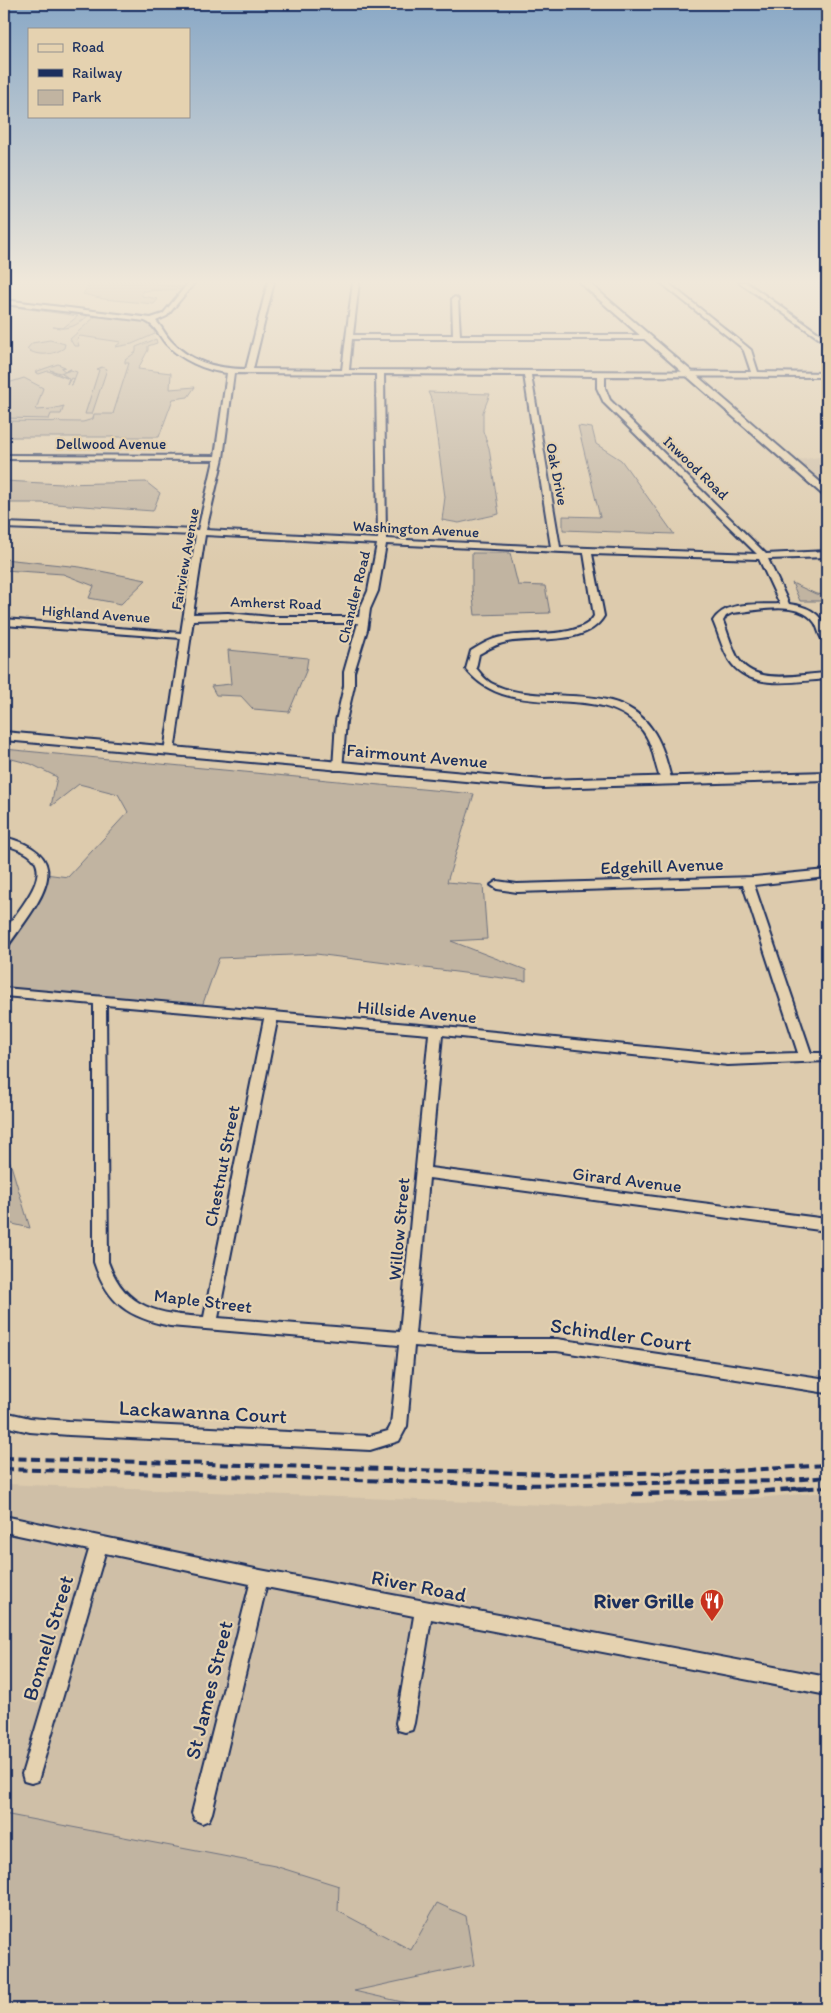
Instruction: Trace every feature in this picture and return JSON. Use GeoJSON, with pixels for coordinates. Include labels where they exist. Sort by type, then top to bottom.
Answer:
{"type":"FeatureCollection","features":[{"type":"Feature","properties":{"kind":"main road"},"geometry":{"type":"LineString","coordinates":[[693,376],[827,493]]}},
{"type":"Feature","properties":{"kind":"main road","name":"Fairmount Avenue"},"geometry":{"type":"LineString","coordinates":[[4,736],[338,768],[543,784],[827,776]]}},
{"type":"Feature","properties":{"kind":"street","name":"Fairview Avenue"},"geometry":{"type":"LineString","coordinates":[[169,752],[202,532],[219,458],[230,376]]}},
{"type":"Feature","properties":{"kind":"street","name":"Chandler Road"},"geometry":{"type":"LineString","coordinates":[[338,768],[341,721],[349,686],[349,672],[362,630],[362,620],[373,591],[382,541],[380,376]]}},
{"type":"Feature","properties":{"kind":"street","name":"Oak Drive"},"geometry":{"type":"LineString","coordinates":[[527,376],[556,550]]}},
{"type":"Feature","properties":{"kind":"street","name":"Inwood Road"},"geometry":{"type":"LineString","coordinates":[[601,376],[601,388],[607,401],[763,556]]}},
{"type":"Feature","properties":{"kind":"street"},"geometry":{"type":"LineString","coordinates":[[820,376],[827,387]]}},
{"type":"Feature","properties":{"kind":"street","name":"Dellwood Avenue"},"geometry":{"type":"LineString","coordinates":[[4,458],[219,458]]}},
{"type":"Feature","properties":{"kind":"street","name":"Washington Avenue"},"geometry":{"type":"LineString","coordinates":[[4,525],[202,532],[588,552],[763,556],[827,554]]}},
{"type":"Feature","properties":{"kind":"street"},"geometry":{"type":"LineString","coordinates":[[588,552],[599,616],[595,623],[571,632],[497,640],[474,653],[471,669],[481,681],[500,691],[519,695],[600,702],[621,709],[633,716],[651,735],[667,782]]}},
{"type":"Feature","properties":{"kind":"street"},"geometry":{"type":"LineString","coordinates":[[763,556],[786,606]]}},
{"type":"Feature","properties":{"kind":"street"},"geometry":{"type":"LineString","coordinates":[[827,639],[813,614],[802,608],[786,606],[737,609],[727,611],[719,617],[718,625],[735,662],[743,671],[762,679],[827,676]]}},
{"type":"Feature","properties":{"kind":"street","name":"Amherst Road"},"geometry":{"type":"LineString","coordinates":[[189,617],[228,616],[264,620],[362,620]]}},
{"type":"Feature","properties":{"kind":"street","name":"Highland Avenue"},"geometry":{"type":"LineString","coordinates":[[4,622],[187,636]]}},
{"type":"Feature","properties":{"kind":"street"},"geometry":{"type":"LineString","coordinates":[[4,840],[39,858],[44,866],[44,874],[40,887],[4,943]]}},
{"type":"Feature","properties":{"kind":"street","name":"Edgehill Avenue"},"geometry":{"type":"LineString","coordinates":[[497,885],[517,888],[747,881],[827,873]]}},
{"type":"Feature","properties":{"kind":"street"},"geometry":{"type":"LineString","coordinates":[[747,881],[806,1057]]}},
{"type":"Feature","properties":{"kind":"street","name":"Hillside Avenue"},"geometry":{"type":"LineString","coordinates":[[4,992],[436,1031],[728,1060],[827,1057]]}},
{"type":"Feature","properties":{"kind":"street","name":"Maple Street"},"geometry":{"type":"LineString","coordinates":[[100,1002],[101,1262],[104,1276],[122,1301],[135,1310],[163,1319],[407,1338]]}},
{"type":"Feature","properties":{"kind":"street","name":"Chestnut Street"},"geometry":{"type":"LineString","coordinates":[[210,1323],[271,1017]]}},
{"type":"Feature","properties":{"kind":"street","name":"Willow Street"},"geometry":{"type":"LineString","coordinates":[[397,1430],[436,1031]]}},
{"type":"Feature","properties":{"kind":"street","name":"Girard Avenue"},"geometry":{"type":"LineString","coordinates":[[423,1172],[827,1225]]}},
{"type":"Feature","properties":{"kind":"street","name":"Schindler Court"},"geometry":{"type":"LineString","coordinates":[[407,1338],[479,1345],[557,1345],[827,1386]]}},
{"type":"Feature","properties":{"kind":"street","name":"Lackawanna Court"},"geometry":{"type":"LineString","coordinates":[[4,1418],[30,1425],[69,1428],[370,1443],[393,1436],[397,1430]]}},
{"type":"Feature","properties":{"kind":"street","name":"River Road"},"geometry":{"type":"LineString","coordinates":[[4,1524],[260,1578],[827,1686]]}},
{"type":"Feature","properties":{"kind":"street","name":"Bonnell Street"},"geometry":{"type":"LineString","coordinates":[[31,1774],[100,1544]]}},
{"type":"Feature","properties":{"kind":"street","name":"St James Street"},"geometry":{"type":"LineString","coordinates":[[202,1813],[260,1578]]}},
{"type":"Feature","properties":{"kind":"street"},"geometry":{"type":"LineString","coordinates":[[405,1723],[424,1610]]}},
{"type":"Feature","properties":{"kind":"shaded area"},"geometry":{"type":"Polygon","coordinates":[[[4,376],[136,376],[121,418],[106,422],[4,421],[4,376]]]}},
{"type":"Feature","properties":{"kind":"shaded area"},"geometry":{"type":"Polygon","coordinates":[[[827,456],[827,493],[790,461],[827,456]]]}},
{"type":"Feature","properties":{"kind":"shaded area"},"geometry":{"type":"Polygon","coordinates":[[[4,1484],[571,1506],[755,1498],[827,1492],[827,2009],[433,2009],[4,1911],[4,1484]]]}},
{"type":"Feature","properties":{"kind":"green space"},"geometry":{"type":"Polygon","coordinates":[[[61,376],[68,378],[66,376],[75,376],[72,385],[73,379],[71,378],[67,385],[69,379],[61,376]]]}},
{"type":"Feature","properties":{"kind":"green space"},"geometry":{"type":"Polygon","coordinates":[[[97,376],[105,376],[92,414],[85,414],[97,376]]]}},
{"type":"Feature","properties":{"kind":"green space"},"geometry":{"type":"Polygon","coordinates":[[[125,376],[171,376],[170,389],[195,387],[188,397],[173,399],[159,437],[4,437],[4,421],[83,422],[93,419],[94,414],[113,414],[125,376]]]}},
{"type":"Feature","properties":{"kind":"green space"},"geometry":{"type":"Polygon","coordinates":[[[24,378],[43,388],[36,410],[64,406],[61,414],[51,414],[49,419],[4,418],[4,379],[8,383],[24,378]]]}},
{"type":"Feature","properties":{"kind":"green space"},"geometry":{"type":"Polygon","coordinates":[[[428,392],[490,394],[483,412],[483,431],[489,448],[499,514],[459,523],[442,520],[445,497],[432,401],[428,392]]]}},
{"type":"Feature","properties":{"kind":"green space"},"geometry":{"type":"Polygon","coordinates":[[[578,426],[592,428],[596,444],[621,460],[674,534],[563,530],[563,516],[600,517],[578,426]]]}},
{"type":"Feature","properties":{"kind":"green space"},"geometry":{"type":"Polygon","coordinates":[[[4,481],[62,484],[146,482],[160,493],[153,511],[42,503],[4,503],[4,481]]]}},
{"type":"Feature","properties":{"kind":"green space"},"geometry":{"type":"Polygon","coordinates":[[[472,553],[510,553],[518,585],[545,586],[550,613],[475,615],[472,589],[472,553]]]}},
{"type":"Feature","properties":{"kind":"green space"},"geometry":{"type":"Polygon","coordinates":[[[4,559],[80,567],[146,580],[121,604],[89,598],[94,586],[63,574],[4,570],[4,559]]]}},
{"type":"Feature","properties":{"kind":"green space"},"geometry":{"type":"Polygon","coordinates":[[[792,583],[816,594],[827,595],[827,601],[800,601],[792,583]]]}},
{"type":"Feature","properties":{"kind":"green space"},"geometry":{"type":"Polygon","coordinates":[[[228,650],[308,658],[306,671],[289,712],[253,709],[241,696],[216,695],[211,686],[231,684],[228,650]]]}},
{"type":"Feature","properties":{"kind":"green space"},"geometry":{"type":"Polygon","coordinates":[[[4,749],[474,794],[447,882],[483,885],[487,939],[451,941],[526,970],[526,981],[316,954],[219,958],[200,1012],[4,993],[4,943],[45,874],[68,877],[128,812],[118,794],[79,784],[51,806],[57,777],[31,764],[4,757],[4,749]]]}},
{"type":"Feature","properties":{"kind":"green space"},"geometry":{"type":"Polygon","coordinates":[[[4,1142],[30,1228],[4,1222],[4,1142]]]}},
{"type":"Feature","properties":{"kind":"green space"},"geometry":{"type":"Polygon","coordinates":[[[4,1814],[275,1866],[339,1886],[338,1911],[411,1950],[437,1903],[466,1916],[474,1965],[354,1991],[433,2009],[4,2009],[4,1814]]]}},
{"type":"Feature","properties":{"kind":"railway"},"geometry":{"type":"LineString","coordinates":[[4,1458],[554,1474],[718,1472],[827,1465]]}},
{"type":"Feature","properties":{"kind":"railway"},"geometry":{"type":"LineString","coordinates":[[4,1469],[518,1485],[780,1481],[827,1477]]}},
{"type":"Feature","properties":{"kind":"railway"},"geometry":{"type":"LineString","coordinates":[[792,1489],[827,1487]]}},
{"type":"Feature","properties":{"kind":"railway"},"geometry":{"type":"LineString","coordinates":[[632,1494],[751,1492],[811,1488]]}},
{"type":"Feature","properties":{"kind":"place","name":"River Grille"},"geometry":{"type":"Point","coordinates":[712,1622]}}]}
